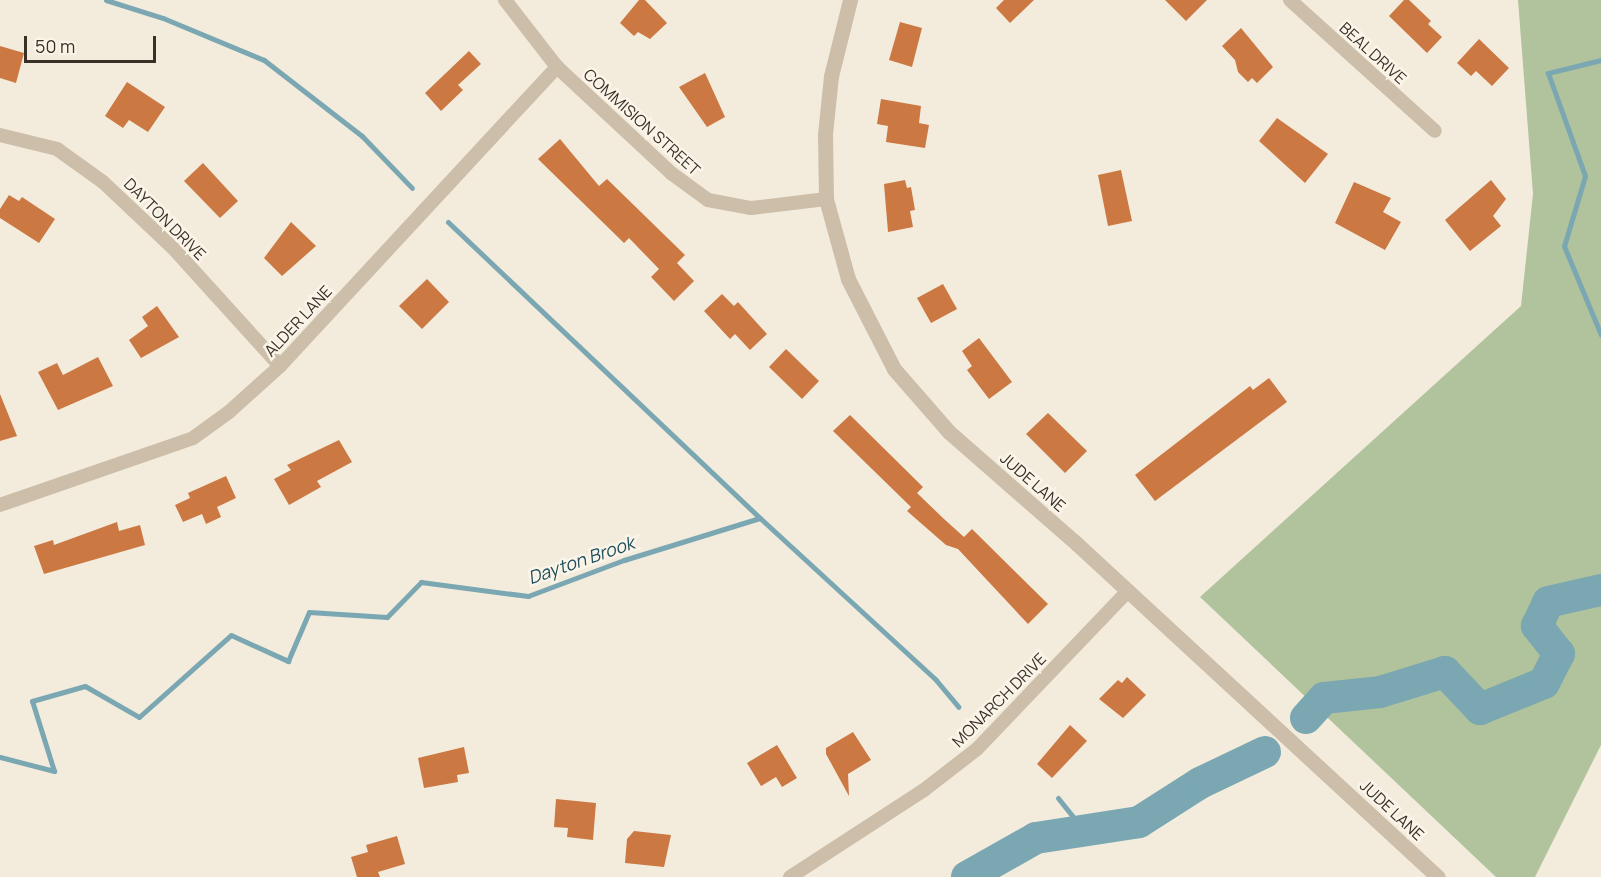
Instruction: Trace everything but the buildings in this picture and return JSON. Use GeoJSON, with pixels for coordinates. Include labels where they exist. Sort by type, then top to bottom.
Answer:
{"type":"FeatureCollection","features":[{"type":"Feature","properties":{"kind":"street","name":"COMMISION STREET"},"geometry":{"type":"LineString","coordinates":[[504,0],[557,68],[671,173],[708,200],[751,208],[826,199]]}},
{"type":"Feature","properties":{"kind":"street","name":"JUDE LANE"},"geometry":{"type":"LineString","coordinates":[[850,0],[831,76],[825,134],[826,199],[848,279],[894,369],[949,432],[1128,591],[1438,877]]}},
{"type":"Feature","properties":{"kind":"street","name":"BEAL DRIVE"},"geometry":{"type":"LineString","coordinates":[[1290,0],[1435,131]]}},
{"type":"Feature","properties":{"kind":"street","name":"ALDER LANE"},"geometry":{"type":"LineString","coordinates":[[0,505],[193,438],[229,412],[280,366],[557,68]]}},
{"type":"Feature","properties":{"kind":"street","name":"DAYTON DRIVE"},"geometry":{"type":"LineString","coordinates":[[0,135],[57,149],[103,182],[173,248],[280,366]]}},
{"type":"Feature","properties":{"kind":"street","name":"MONARCH DRIVE"},"geometry":{"type":"LineString","coordinates":[[790,877],[924,790],[977,748],[1128,591]]}},
{"type":"Feature","properties":{"kind":"green space"},"geometry":{"type":"Polygon","coordinates":[[[1518,0],[1601,0],[1601,745],[1535,877],[1496,877],[1200,597],[1521,306],[1533,194],[1518,0]]]}},
{"type":"Feature","properties":{"kind":"waterway"},"geometry":{"type":"LineString","coordinates":[[106,0],[163,18],[264,60],[362,136],[412,188]]}},
{"type":"Feature","properties":{"kind":"waterway"},"geometry":{"type":"LineString","coordinates":[[1601,60],[1548,73],[1585,176],[1564,246],[1601,335]]}},
{"type":"Feature","properties":{"kind":"waterway"},"geometry":{"type":"LineString","coordinates":[[448,222],[760,518]]}},
{"type":"Feature","properties":{"kind":"waterway","name":"Dayton Brook"},"geometry":{"type":"LineString","coordinates":[[0,757],[54,771],[32,701],[85,686],[139,717],[231,635],[288,661],[309,612],[387,617],[421,582],[528,596],[624,560],[760,518],[936,680],[959,707]]}},
{"type":"Feature","properties":{"kind":"waterway"},"geometry":{"type":"LineString","coordinates":[[1306,718],[1324,698],[1380,692],[1445,672],[1480,709],[1544,683],[1559,654],[1537,626],[1548,602],[1601,590]]}},
{"type":"Feature","properties":{"kind":"waterway"},"geometry":{"type":"LineString","coordinates":[[967,877],[1036,838],[1139,822],[1200,783],[1265,752]]}},
{"type":"Feature","properties":{"kind":"waterway","name":"Dayton Brook"},"geometry":{"type":"LineString","coordinates":[[1058,798],[1086,833]]}}]}
